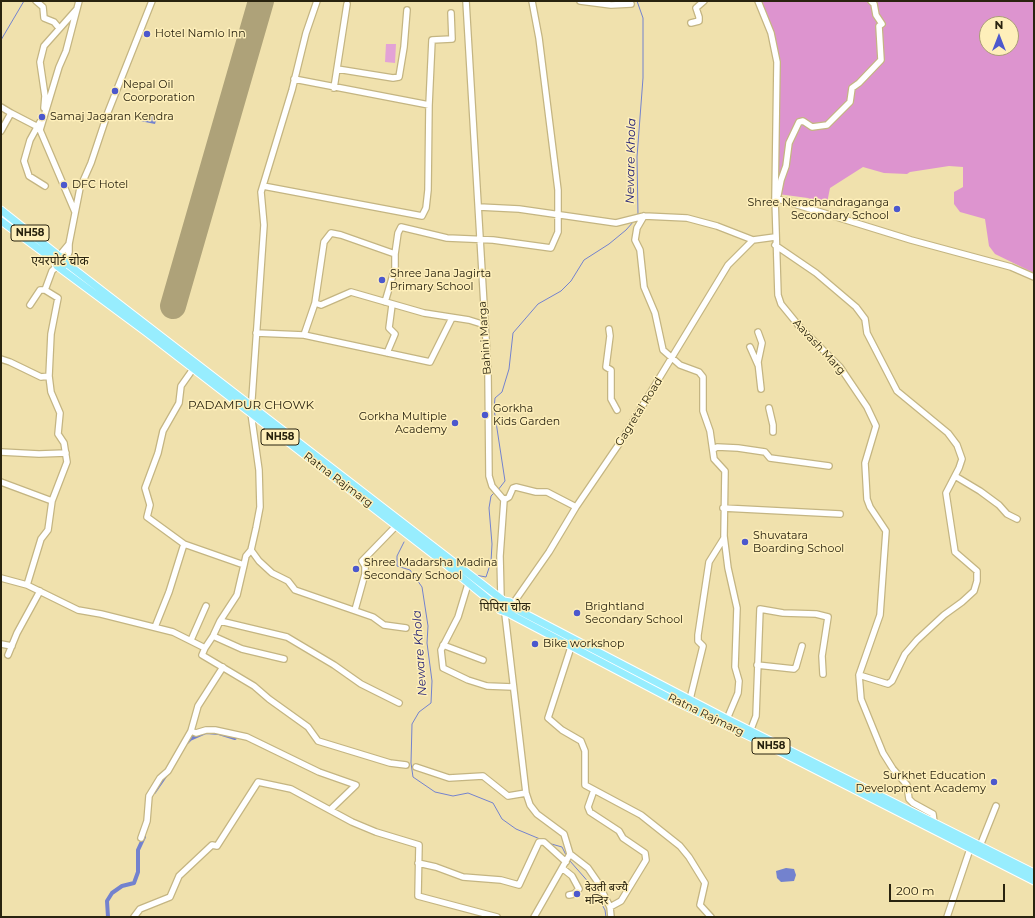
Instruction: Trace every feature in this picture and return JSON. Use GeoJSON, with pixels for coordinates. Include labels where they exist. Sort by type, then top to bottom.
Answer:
{"type":"FeatureCollection","features":[{"type":"Feature","properties":{"kind":"main road","name":"Ratna Rajmarg"},"geometry":{"type":"LineString","coordinates":[[2,213],[193,369],[438,558],[499,608],[509,610],[690,699],[727,719],[751,729],[1034,873]]}},
{"type":"Feature","properties":{"kind":"main road","name":"Ratna Rajmarg"},"geometry":{"type":"LineString","coordinates":[[1,221],[61,262],[251,405],[502,600],[507,601],[509,610],[571,647],[683,705],[793,758],[970,850],[1034,881]]}},
{"type":"Feature","properties":{"kind":"main road"},"geometry":{"type":"LineString","coordinates":[[499,608],[502,600]]}},
{"type":"Feature","properties":{"kind":"street"},"geometry":{"type":"LineString","coordinates":[[36,1],[43,7],[44,18],[54,22],[59,28]]}},
{"type":"Feature","properties":{"kind":"street"},"geometry":{"type":"LineString","coordinates":[[75,212],[40,130],[59,67],[66,51],[79,1]]}},
{"type":"Feature","properties":{"kind":"street"},"geometry":{"type":"LineString","coordinates":[[45,290],[52,271],[61,262],[69,244],[80,188],[91,163],[108,112],[152,1]]}},
{"type":"Feature","properties":{"kind":"street"},"geometry":{"type":"LineString","coordinates":[[317,1],[306,32],[294,80],[263,186],[261,201],[264,225],[251,405],[259,470],[260,507],[251,550],[246,556],[237,595],[220,621],[202,655],[223,666],[254,686],[269,699],[300,720],[308,726],[318,741],[390,763],[406,765]]}},
{"type":"Feature","properties":{"kind":"street","name":"Bahini Marga"},"geometry":{"type":"LineString","coordinates":[[466,1],[488,373],[489,476],[495,490],[504,500]]}},
{"type":"Feature","properties":{"kind":"street"},"geometry":{"type":"LineString","coordinates":[[386,302],[396,268],[395,254],[398,233],[401,227],[447,238],[493,240],[551,248],[558,232],[558,190],[540,38],[532,1]]}},
{"type":"Feature","properties":{"kind":"street"},"geometry":{"type":"LineString","coordinates":[[580,1],[631,4]]}},
{"type":"Feature","properties":{"kind":"street"},"geometry":{"type":"LineString","coordinates":[[692,23],[699,21],[700,17],[696,8],[704,1]]}},
{"type":"Feature","properties":{"kind":"street","name":"Aavash Marg"},"geometry":{"type":"LineString","coordinates":[[758,1],[771,33],[777,62],[774,198],[777,287],[781,304],[799,326],[840,367],[875,423],[875,434],[865,463],[867,498],[870,507],[886,531],[880,615],[859,675],[861,699],[883,753],[893,769],[907,784],[909,799],[913,803],[933,814],[934,822]]}},
{"type":"Feature","properties":{"kind":"street"},"geometry":{"type":"LineString","coordinates":[[871,1],[874,4],[876,14],[882,24],[879,26],[881,60],[860,83],[852,88],[850,102],[827,125],[812,127],[803,121],[799,122],[789,143],[786,166],[778,195],[774,198],[911,240],[1011,267],[1034,277]]}},
{"type":"Feature","properties":{"kind":"street"},"geometry":{"type":"LineString","coordinates":[[334,88],[348,4]]}},
{"type":"Feature","properties":{"kind":"street"},"geometry":{"type":"LineString","coordinates":[[45,186],[29,176],[24,161],[30,140],[38,127],[45,106],[40,62],[44,46],[77,10]]}},
{"type":"Feature","properties":{"kind":"street"},"geometry":{"type":"LineString","coordinates":[[337,69],[392,78],[399,77],[404,47],[407,10]]}},
{"type":"Feature","properties":{"kind":"street"},"geometry":{"type":"LineString","coordinates":[[263,186],[422,216],[426,208],[428,190],[429,105],[432,40],[452,39],[451,14]]}},
{"type":"Feature","properties":{"kind":"street"},"geometry":{"type":"LineString","coordinates":[[294,80],[429,105]]}},
{"type":"Feature","properties":{"kind":"street"},"geometry":{"type":"LineString","coordinates":[[1,107],[38,127]]}},
{"type":"Feature","properties":{"kind":"street"},"geometry":{"type":"LineString","coordinates":[[1,131],[11,113]]}},
{"type":"Feature","properties":{"kind":"street"},"geometry":{"type":"LineString","coordinates":[[479,207],[519,209],[616,223],[644,216],[698,220],[753,240],[775,237]]}},
{"type":"Feature","properties":{"kind":"street"},"geometry":{"type":"LineString","coordinates":[[644,216],[636,228],[635,235],[640,250],[644,288],[655,312],[663,350],[687,369],[699,372],[703,377],[703,411],[714,449],[714,459],[725,471],[724,536],[728,568],[737,608],[735,667],[739,681],[738,693],[727,719]]}},
{"type":"Feature","properties":{"kind":"street"},"geometry":{"type":"LineString","coordinates":[[304,335],[315,303],[324,242],[328,234],[341,235],[395,254]]}},
{"type":"Feature","properties":{"kind":"street","name":"Gagretal Road"},"geometry":{"type":"LineString","coordinates":[[509,610],[549,552],[576,507],[597,479],[673,358],[724,271],[753,240]]}},
{"type":"Feature","properties":{"kind":"street"},"geometry":{"type":"LineString","coordinates":[[776,245],[816,273],[856,306],[865,319],[867,333],[897,391],[938,424],[957,445],[962,459],[946,493],[955,552],[977,571],[977,581],[974,591],[944,615],[917,640],[905,654],[892,681],[888,684],[859,675]]}},
{"type":"Feature","properties":{"kind":"street"},"geometry":{"type":"LineString","coordinates":[[27,585],[41,539],[48,530],[52,501],[56,486],[65,469],[66,453],[64,443],[58,434],[60,413],[51,392],[49,376],[51,334],[58,298],[45,290],[40,290],[30,304]]}},
{"type":"Feature","properties":{"kind":"street"},"geometry":{"type":"LineString","coordinates":[[315,303],[321,305],[351,292],[392,305],[452,318],[469,320],[485,325]]}},
{"type":"Feature","properties":{"kind":"street"},"geometry":{"type":"LineString","coordinates":[[387,353],[395,334],[389,328],[392,305]]}},
{"type":"Feature","properties":{"kind":"street"},"geometry":{"type":"LineString","coordinates":[[256,333],[304,335],[430,362],[452,318]]}},
{"type":"Feature","properties":{"kind":"street"},"geometry":{"type":"LineString","coordinates":[[609,329],[610,336],[606,353],[606,367],[612,370],[611,399],[617,410]]}},
{"type":"Feature","properties":{"kind":"street"},"geometry":{"type":"LineString","coordinates":[[758,332],[762,343],[758,367]]}},
{"type":"Feature","properties":{"kind":"street"},"geometry":{"type":"LineString","coordinates":[[750,347],[758,367],[761,389]]}},
{"type":"Feature","properties":{"kind":"street"},"geometry":{"type":"LineString","coordinates":[[1,360],[10,362],[41,377],[49,376]]}},
{"type":"Feature","properties":{"kind":"street"},"geometry":{"type":"LineString","coordinates":[[193,369],[181,386],[179,403],[163,431],[158,453],[145,488],[150,505],[147,517],[184,544],[244,565]]}},
{"type":"Feature","properties":{"kind":"street"},"geometry":{"type":"LineString","coordinates":[[769,408],[773,432]]}},
{"type":"Feature","properties":{"kind":"street"},"geometry":{"type":"LineString","coordinates":[[714,449],[718,447],[738,448],[765,452],[770,458],[829,466]]}},
{"type":"Feature","properties":{"kind":"street"},"geometry":{"type":"LineString","coordinates":[[1,452],[39,454],[66,453]]}},
{"type":"Feature","properties":{"kind":"street"},"geometry":{"type":"LineString","coordinates":[[955,476],[999,504],[1007,514],[1017,519]]}},
{"type":"Feature","properties":{"kind":"street"},"geometry":{"type":"LineString","coordinates":[[1,482],[52,501]]}},
{"type":"Feature","properties":{"kind":"street"},"geometry":{"type":"LineString","coordinates":[[502,600],[500,556],[504,500],[508,497],[513,488],[536,492],[547,492],[576,507]]}},
{"type":"Feature","properties":{"kind":"street"},"geometry":{"type":"LineString","coordinates":[[724,508],[840,514]]}},
{"type":"Feature","properties":{"kind":"street"},"geometry":{"type":"LineString","coordinates":[[355,610],[365,574],[365,566],[362,561],[396,526]]}},
{"type":"Feature","properties":{"kind":"street"},"geometry":{"type":"LineString","coordinates":[[690,699],[703,646],[698,641],[698,635],[709,562],[722,542],[724,536]]}},
{"type":"Feature","properties":{"kind":"street"},"geometry":{"type":"LineString","coordinates":[[155,627],[169,592],[184,544]]}},
{"type":"Feature","properties":{"kind":"street"},"geometry":{"type":"LineString","coordinates":[[251,550],[259,562],[272,572],[288,581],[295,590],[373,616],[384,625],[406,628]]}},
{"type":"Feature","properties":{"kind":"street"},"geometry":{"type":"LineString","coordinates":[[1,578],[27,585],[78,610],[101,614],[172,632],[205,648]]}},
{"type":"Feature","properties":{"kind":"street"},"geometry":{"type":"LineString","coordinates":[[468,584],[458,617],[441,650],[442,668],[487,686],[513,687]]}},
{"type":"Feature","properties":{"kind":"street"},"geometry":{"type":"LineString","coordinates":[[8,655],[17,633],[40,591]]}},
{"type":"Feature","properties":{"kind":"street"},"geometry":{"type":"LineString","coordinates":[[191,640],[206,606]]}},
{"type":"Feature","properties":{"kind":"street"},"geometry":{"type":"LineString","coordinates":[[751,729],[756,716],[760,609],[783,613],[816,614],[828,618],[822,656],[822,674]]}},
{"type":"Feature","properties":{"kind":"street"},"geometry":{"type":"LineString","coordinates":[[509,610],[513,687],[526,793],[530,805],[537,814],[564,834],[570,854],[588,868],[610,907],[611,917]]}},
{"type":"Feature","properties":{"kind":"street"},"geometry":{"type":"LineString","coordinates":[[220,621],[286,637],[334,665],[361,684],[399,703]]}},
{"type":"Feature","properties":{"kind":"street"},"geometry":{"type":"LineString","coordinates":[[213,636],[246,650],[284,659]]}},
{"type":"Feature","properties":{"kind":"street"},"geometry":{"type":"LineString","coordinates":[[1,644],[12,646]]}},
{"type":"Feature","properties":{"kind":"street"},"geometry":{"type":"LineString","coordinates":[[443,645],[483,660]]}},
{"type":"Feature","properties":{"kind":"street"},"geometry":{"type":"LineString","coordinates":[[757,665],[794,669],[796,667],[802,646]]}},
{"type":"Feature","properties":{"kind":"street"},"geometry":{"type":"LineString","coordinates":[[571,647],[548,718],[562,730],[581,742],[586,751],[585,785],[641,815],[680,846],[689,857],[705,883],[700,905],[711,917]]}},
{"type":"Feature","properties":{"kind":"street"},"geometry":{"type":"LineString","coordinates":[[142,838],[147,821],[149,796],[160,778],[168,771],[191,731],[198,706],[223,666]]}},
{"type":"Feature","properties":{"kind":"street"},"geometry":{"type":"LineString","coordinates":[[191,731],[196,733],[206,730],[215,730],[247,737],[319,772],[356,785],[330,810]]}},
{"type":"Feature","properties":{"kind":"street"},"geometry":{"type":"LineString","coordinates":[[416,768],[449,778],[483,776],[508,796],[526,793]]}},
{"type":"Feature","properties":{"kind":"street"},"geometry":{"type":"LineString","coordinates":[[134,917],[140,909],[170,897],[179,876],[212,845],[217,846],[258,782],[291,789],[376,832],[419,845],[418,896],[497,917]]}},
{"type":"Feature","properties":{"kind":"street"},"geometry":{"type":"LineString","coordinates":[[594,790],[588,807],[590,812],[619,831],[623,838],[645,853],[646,860],[621,901],[610,907]]}},
{"type":"Feature","properties":{"kind":"street"},"geometry":{"type":"LineString","coordinates":[[980,846],[996,806]]}},
{"type":"Feature","properties":{"kind":"street"},"geometry":{"type":"LineString","coordinates":[[418,863],[436,866],[464,877],[501,880],[519,885],[539,842],[544,842],[566,862]]}},
{"type":"Feature","properties":{"kind":"street"},"geometry":{"type":"LineString","coordinates":[[947,917],[970,850]]}},
{"type":"Feature","properties":{"kind":"street"},"geometry":{"type":"LineString","coordinates":[[534,917],[570,854]]}},
{"type":"Feature","properties":{"kind":"street"},"geometry":{"type":"LineString","coordinates":[[562,868],[572,876],[579,889],[574,894],[569,895]]}},
{"type":"Feature","properties":{"kind":"shaded area"},"geometry":{"type":"Polygon","coordinates":[[[756,1],[1034,1],[1034,273],[995,254],[989,246],[985,219],[960,212],[954,204],[954,192],[963,187],[963,167],[949,166],[910,172],[907,174],[884,173],[863,167],[830,188],[827,203],[823,204],[808,198],[778,194],[777,61],[767,13],[756,1]]]}},
{"type":"Feature","properties":{"kind":"shaded area"},"geometry":{"type":"Polygon","coordinates":[[[386,44],[396,44],[395,63],[385,62],[386,44]]]}},
{"type":"Feature","properties":{"kind":"water"},"geometry":{"type":"Polygon","coordinates":[[[142,114],[157,117],[155,124],[140,121],[142,114]]]}},
{"type":"Feature","properties":{"kind":"water"},"geometry":{"type":"Polygon","coordinates":[[[786,868],[794,869],[796,875],[794,881],[781,882],[777,878],[776,871],[786,868]]]}},
{"type":"Feature","properties":{"kind":"waterway"},"geometry":{"type":"LineString","coordinates":[[1,40],[24,1]]}},
{"type":"Feature","properties":{"kind":"waterway","name":"Neware Khola"},"geometry":{"type":"LineString","coordinates":[[637,1],[643,18],[643,78],[637,157],[638,215]]}},
{"type":"Feature","properties":{"kind":"waterway","name":"Neware Khola"},"geometry":{"type":"LineString","coordinates":[[498,490],[505,481],[494,409],[495,398],[502,392],[509,369],[513,333],[538,304],[561,291],[571,281],[584,260],[609,244],[626,230],[634,221]]}},
{"type":"Feature","properties":{"kind":"waterway","name":"Neware Khola"},"geometry":{"type":"LineString","coordinates":[[475,575],[486,577],[491,562],[492,544],[489,508],[491,496],[495,492]]}},
{"type":"Feature","properties":{"kind":"waterway","name":"Neware Khola"},"geometry":{"type":"LineString","coordinates":[[422,533],[452,557]]}},
{"type":"Feature","properties":{"kind":"waterway","name":"Neware Khola"},"geometry":{"type":"LineString","coordinates":[[404,542],[397,556],[397,566],[410,570],[422,587],[428,626],[427,643],[432,681],[431,703],[419,712],[412,724],[411,763],[413,777],[435,792],[453,796],[468,793],[493,803],[502,819],[516,829],[540,839]]}},
{"type":"Feature","properties":{"kind":"waterway"},"geometry":{"type":"LineString","coordinates":[[187,742],[190,739],[206,732],[219,733],[235,738]]}},
{"type":"Feature","properties":{"kind":"waterway"},"geometry":{"type":"LineString","coordinates":[[154,792],[165,776]]}},
{"type":"Feature","properties":{"kind":"waterway"},"geometry":{"type":"LineString","coordinates":[[108,917],[107,901],[112,893],[122,886],[134,883],[138,872],[138,850],[144,837]]}},
{"type":"Feature","properties":{"kind":"waterway","name":"Neware Khola"},"geometry":{"type":"LineString","coordinates":[[548,843],[562,847],[566,855]]}},
{"type":"Feature","properties":{"kind":"waterway","name":"Neware Khola"},"geometry":{"type":"LineString","coordinates":[[570,861],[591,885],[605,910],[606,917]]}},
{"type":"Feature","properties":{"kind":"runway"},"geometry":{"type":"LineString","coordinates":[[173,306],[261,1]]}},
{"type":"Feature","properties":{"kind":"place","name":"Hotel Namlo Inn"},"geometry":{"type":"Point","coordinates":[147,34]}},
{"type":"Feature","properties":{"kind":"place","name":"Nepal Oil Coorporation"},"geometry":{"type":"Point","coordinates":[115,91]}},
{"type":"Feature","properties":{"kind":"place","name":"Samaj Jagaran Kendra"},"geometry":{"type":"Point","coordinates":[42,117]}},
{"type":"Feature","properties":{"kind":"place","name":"DFC Hotel"},"geometry":{"type":"Point","coordinates":[64,185]}},
{"type":"Feature","properties":{"kind":"place","name":"Shree Nerachandraganga Secondary School"},"geometry":{"type":"Point","coordinates":[897,209]}},
{"type":"Feature","properties":{"kind":"place","name":"Shree Jana Jagirta Primary School"},"geometry":{"type":"Point","coordinates":[382,280]}},
{"type":"Feature","properties":{"kind":"place","name":"Gorkha Kids Garden"},"geometry":{"type":"Point","coordinates":[485,415]}},
{"type":"Feature","properties":{"kind":"place","name":"Gorkha Multiple Academy"},"geometry":{"type":"Point","coordinates":[455,423]}},
{"type":"Feature","properties":{"kind":"place","name":"Shuvatara Boarding School"},"geometry":{"type":"Point","coordinates":[745,542]}},
{"type":"Feature","properties":{"kind":"place","name":"Shree Madarsha Madina Secondary School"},"geometry":{"type":"Point","coordinates":[356,569]}},
{"type":"Feature","properties":{"kind":"place","name":"Brightland Secondary School"},"geometry":{"type":"Point","coordinates":[577,613]}},
{"type":"Feature","properties":{"kind":"place","name":"Bike workshop"},"geometry":{"type":"Point","coordinates":[535,644]}},
{"type":"Feature","properties":{"kind":"place","name":"Surkhet Education Development Academy"},"geometry":{"type":"Point","coordinates":[994,782]}},
{"type":"Feature","properties":{"kind":"place","name":"देउती बज्यै मन्दिर"},"geometry":{"type":"Point","coordinates":[577,894]}},
{"type":"Feature","properties":{"kind":"district","name":"एयरपोर्ट चोक"},"geometry":{"type":"Point","coordinates":[60,261]}},
{"type":"Feature","properties":{"kind":"district","name":"PADAMPUR CHOWK"},"geometry":{"type":"Point","coordinates":[251,405]}},
{"type":"Feature","properties":{"kind":"district","name":"पिपिरा चोक"},"geometry":{"type":"Point","coordinates":[505,607]}}]}
